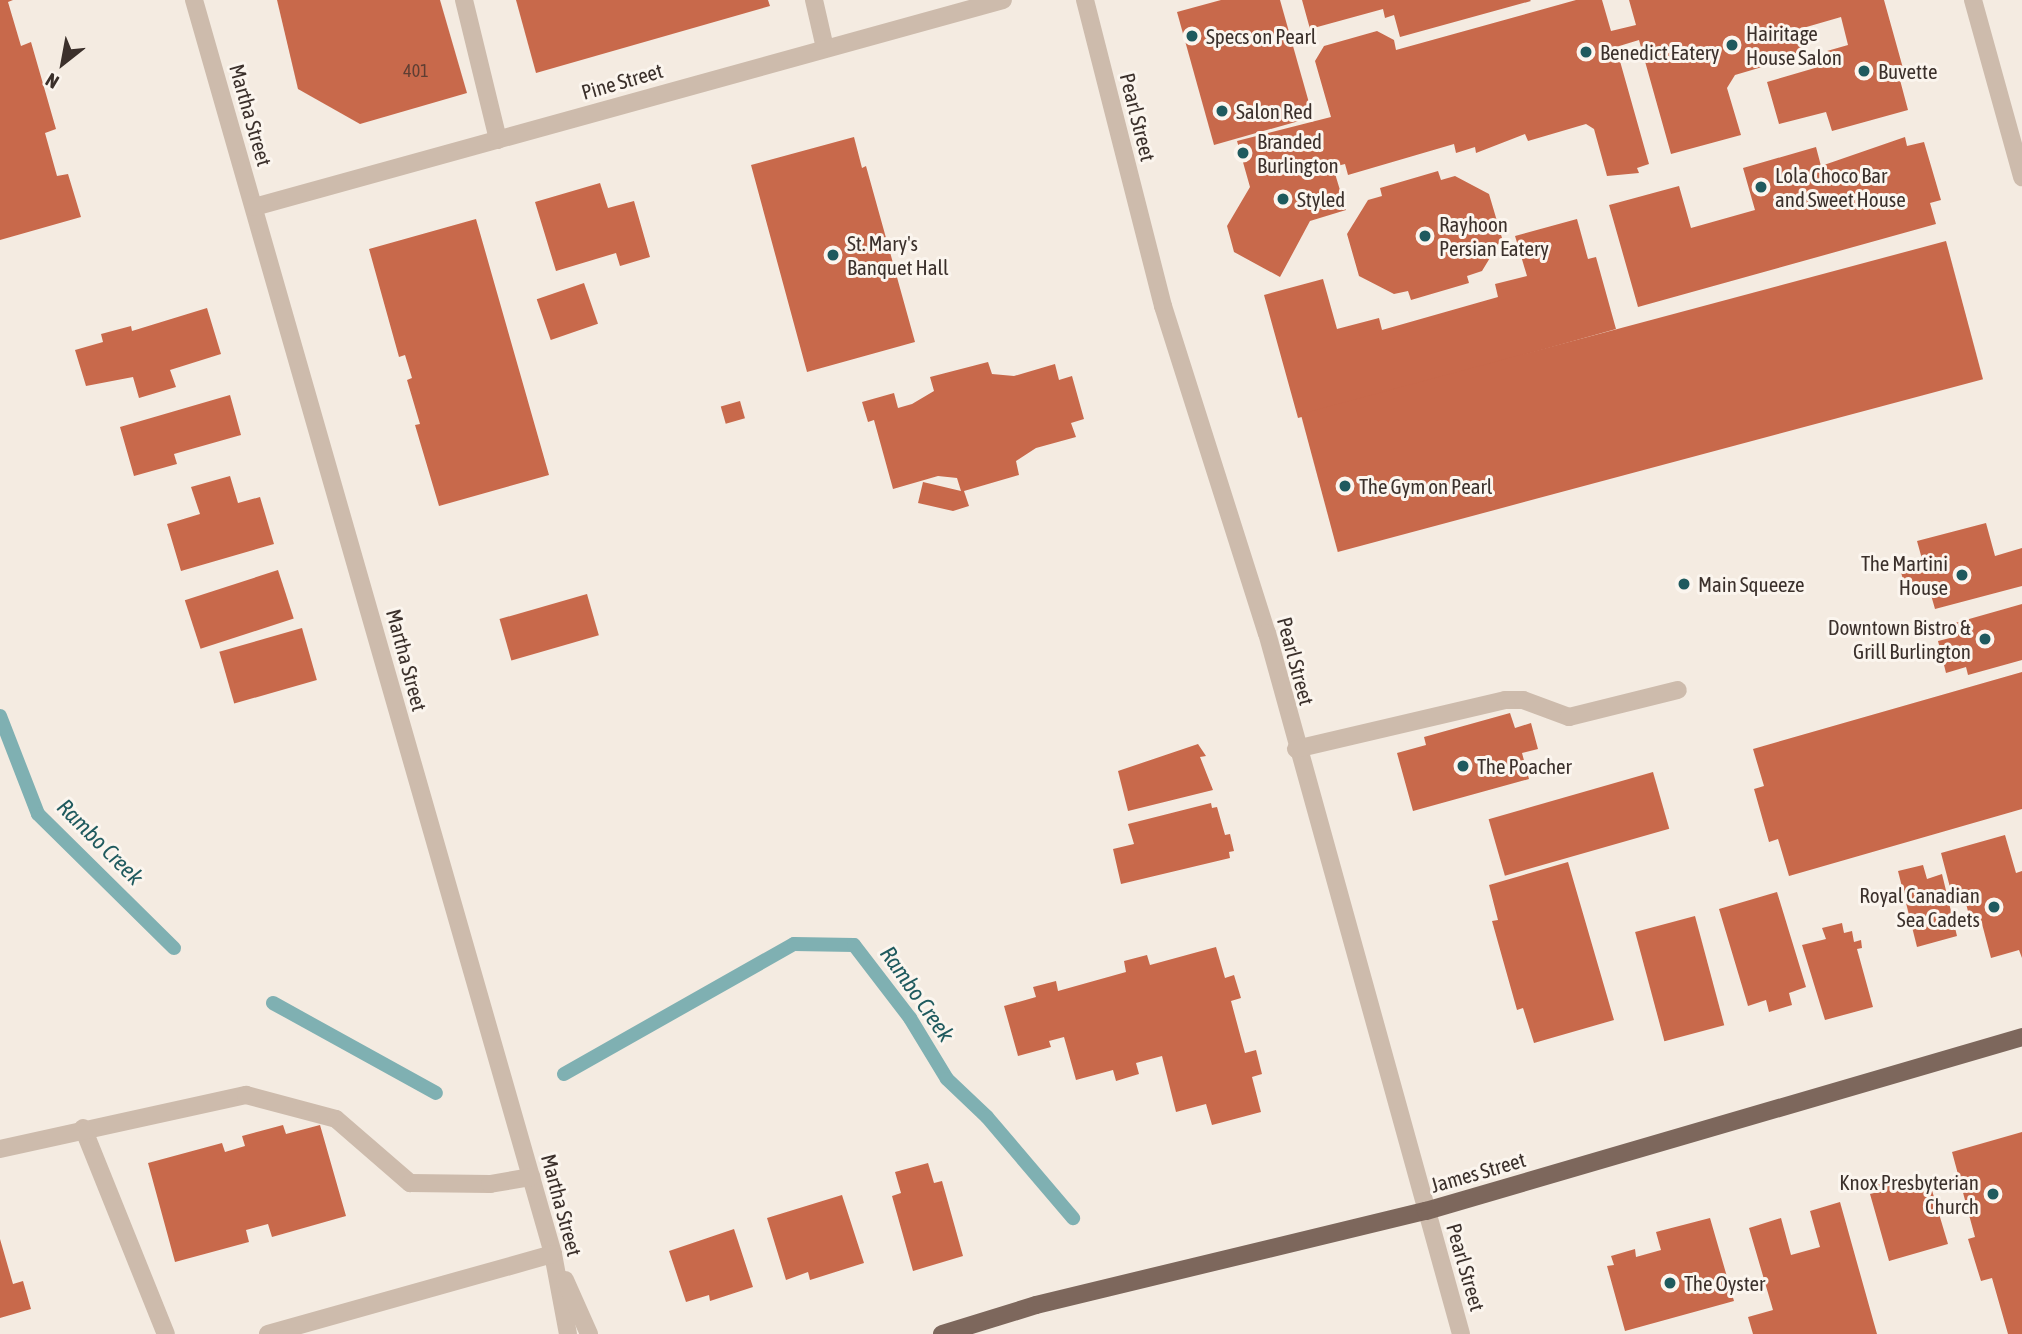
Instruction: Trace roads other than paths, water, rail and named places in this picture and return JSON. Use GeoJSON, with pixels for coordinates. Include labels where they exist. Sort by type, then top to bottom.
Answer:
{"type":"FeatureCollection","features":[{"type":"Feature","properties":{"kind":"main road","name":"James Street"},"geometry":{"type":"LineString","coordinates":[[942,1334],[1036,1305],[1426,1211],[2022,1037]]}},
{"type":"Feature","properties":{"kind":"street","name":"Martha Street"},"geometry":{"type":"LineString","coordinates":[[194,0],[553,1254],[568,1334]]}},
{"type":"Feature","properties":{"kind":"street"},"geometry":{"type":"LineString","coordinates":[[464,0],[498,140]]}},
{"type":"Feature","properties":{"kind":"street"},"geometry":{"type":"LineString","coordinates":[[814,0],[825,48]]}},
{"type":"Feature","properties":{"kind":"street","name":"Pine Street"},"geometry":{"type":"LineString","coordinates":[[254,207],[1003,0]]}},
{"type":"Feature","properties":{"kind":"street","name":"Pearl Street"},"geometry":{"type":"LineString","coordinates":[[1085,0],[1163,306],[1267,633],[1296,749],[1461,1334]]}},
{"type":"Feature","properties":{"kind":"street"},"geometry":{"type":"LineString","coordinates":[[1973,0],[2022,177]]}},
{"type":"Feature","properties":{"kind":"street"},"geometry":{"type":"LineString","coordinates":[[1296,749],[1505,699],[1523,700],[1570,716],[1678,690]]}},
{"type":"Feature","properties":{"kind":"street"},"geometry":{"type":"LineString","coordinates":[[0,1149],[83,1128],[246,1095],[336,1119],[410,1183],[489,1184],[531,1177]]}},
{"type":"Feature","properties":{"kind":"street"},"geometry":{"type":"LineString","coordinates":[[83,1128],[166,1334]]}},
{"type":"Feature","properties":{"kind":"street"},"geometry":{"type":"LineString","coordinates":[[268,1334],[553,1254],[589,1334]]}},
{"type":"Feature","properties":{"kind":"waterway","name":"Rambo Creek"},"geometry":{"type":"LineString","coordinates":[[0,716],[38,814],[174,948]]}},
{"type":"Feature","properties":{"kind":"waterway","name":"Rambo Creek"},"geometry":{"type":"LineString","coordinates":[[564,1074],[794,944],[854,945],[910,1018],[947,1079],[987,1117],[1073,1218]]}},
{"type":"Feature","properties":{"kind":"waterway","name":"Rambo Creek"},"geometry":{"type":"LineString","coordinates":[[273,1003],[436,1093]]}},
{"type":"Feature","properties":{"kind":"place","name":"Specs on Pearl"},"geometry":{"type":"Point","coordinates":[1192,36]}},
{"type":"Feature","properties":{"kind":"place","name":"Hairitage House Salon"},"geometry":{"type":"Point","coordinates":[1732,45]}},
{"type":"Feature","properties":{"kind":"place","name":"Benedict Eatery"},"geometry":{"type":"Point","coordinates":[1586,52]}},
{"type":"Feature","properties":{"kind":"place","name":"Buvette"},"geometry":{"type":"Point","coordinates":[1864,71]}},
{"type":"Feature","properties":{"kind":"place","name":"Salon Red"},"geometry":{"type":"Point","coordinates":[1222,111]}},
{"type":"Feature","properties":{"kind":"place","name":"Branded Burlington"},"geometry":{"type":"Point","coordinates":[1243,153]}},
{"type":"Feature","properties":{"kind":"place","name":"Lola Choco Bar and Sweet House"},"geometry":{"type":"Point","coordinates":[1761,187]}},
{"type":"Feature","properties":{"kind":"place","name":"Styled"},"geometry":{"type":"Point","coordinates":[1283,199]}},
{"type":"Feature","properties":{"kind":"place","name":"Rayhoon Persian Eatery"},"geometry":{"type":"Point","coordinates":[1425,236]}},
{"type":"Feature","properties":{"kind":"place","name":"St. Mary's Banquet Hall"},"geometry":{"type":"Point","coordinates":[833,255]}},
{"type":"Feature","properties":{"kind":"place","name":"The Gym on Pearl"},"geometry":{"type":"Point","coordinates":[1345,486]}},
{"type":"Feature","properties":{"kind":"place","name":"The Martini House"},"geometry":{"type":"Point","coordinates":[1962,575]}},
{"type":"Feature","properties":{"kind":"place","name":"Main Squeeze"},"geometry":{"type":"Point","coordinates":[1684,584]}},
{"type":"Feature","properties":{"kind":"place","name":"Downtown Bistro & Grill Burlington"},"geometry":{"type":"Point","coordinates":[1985,639]}},
{"type":"Feature","properties":{"kind":"place","name":"The Poacher"},"geometry":{"type":"Point","coordinates":[1463,766]}},
{"type":"Feature","properties":{"kind":"place","name":"Royal Canadian Sea Cadets"},"geometry":{"type":"Point","coordinates":[1994,907]}},
{"type":"Feature","properties":{"kind":"place","name":"Knox Presbyterian Church"},"geometry":{"type":"Point","coordinates":[1993,1194]}},
{"type":"Feature","properties":{"kind":"place","name":"The Oyster"},"geometry":{"type":"Point","coordinates":[1670,1283]}}]}
